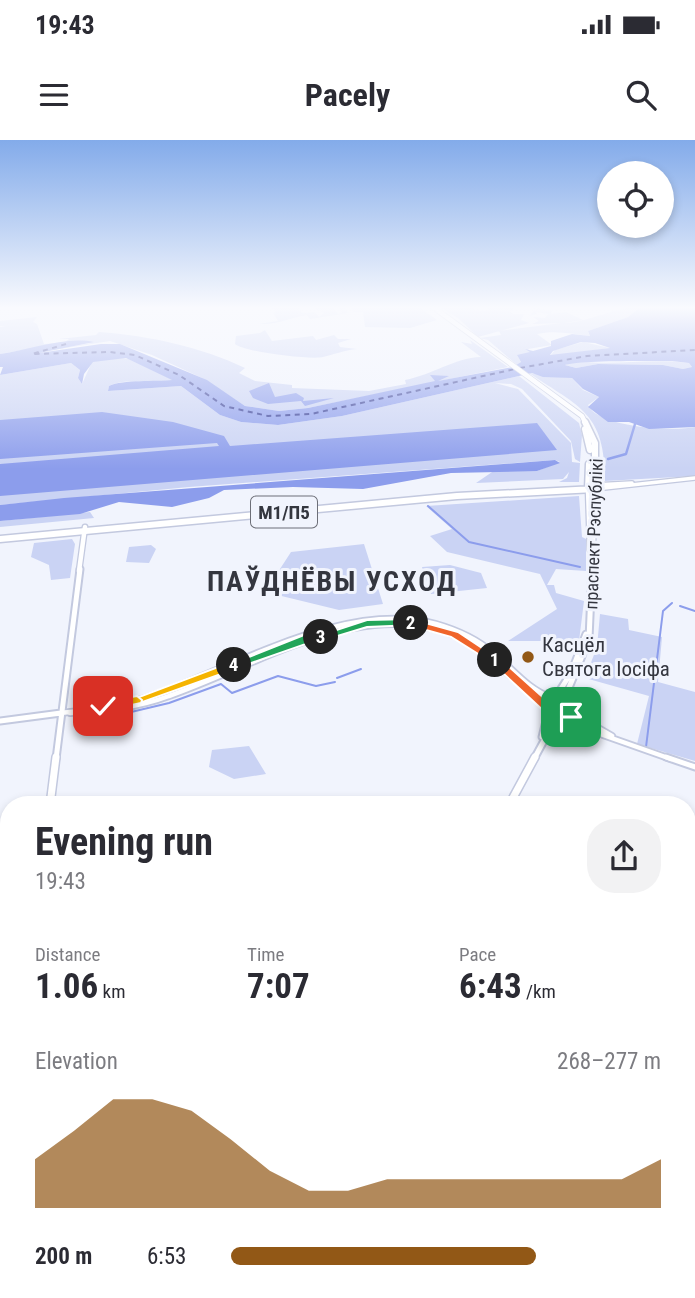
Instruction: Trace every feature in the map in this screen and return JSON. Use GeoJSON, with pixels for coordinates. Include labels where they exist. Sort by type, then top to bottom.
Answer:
{"type":"FeatureCollection","features":[{"type":"Feature","properties":{"kind":"highway"},"geometry":{"type":"LineString","coordinates":[[505,361],[539,385]]}},
{"type":"Feature","properties":{"kind":"highway","name":"праспект Рэспублікі"},"geometry":{"type":"LineString","coordinates":[[539,385],[580,421],[588,436],[590,450]]}},
{"type":"Feature","properties":{"kind":"highway","name":"праспект Рэспублікі"},"geometry":{"type":"LineString","coordinates":[[539,385],[576,411],[590,427],[595,443],[591,487]]}},
{"type":"Feature","properties":{"kind":"highway","name":"праспект Рэспублікі"},"geometry":{"type":"LineString","coordinates":[[589,464],[591,487]]}},
{"type":"Feature","properties":{"kind":"highway","name":"М1/П5"},"geometry":{"type":"LineString","coordinates":[[0,537],[401,499],[591,487]]}},
{"type":"Feature","properties":{"kind":"main road","name":"праспект Рэспублікі"},"geometry":{"type":"LineString","coordinates":[[539,746],[548,701],[553,698],[577,659],[587,630],[591,487]]}},
{"type":"Feature","properties":{"kind":"main road","name":"праспект Рэспублікі"},"geometry":{"type":"LineString","coordinates":[[539,746],[566,704],[569,687],[589,639],[591,487]]}},
{"type":"Feature","properties":{"kind":"main road"},"geometry":{"type":"LineString","coordinates":[[51,796],[64,713],[84,529]]}},
{"type":"Feature","properties":{"kind":"main road"},"geometry":{"type":"LineString","coordinates":[[553,698],[566,704]]}},
{"type":"Feature","properties":{"kind":"main road"},"geometry":{"type":"LineString","coordinates":[[548,708],[560,713]]}},
{"type":"Feature","properties":{"kind":"main road"},"geometry":{"type":"LineString","coordinates":[[0,721],[64,713]]}},
{"type":"Feature","properties":{"kind":"main road"},"geometry":{"type":"LineString","coordinates":[[514,796],[539,746]]}},
{"type":"Feature","properties":{"kind":"street"},"geometry":{"type":"LineString","coordinates":[[591,487],[693,478]]}},
{"type":"Feature","properties":{"kind":"street"},"geometry":{"type":"LineString","coordinates":[[64,713],[132,706],[342,625],[379,619],[435,624],[486,647],[538,692],[553,698]]}},
{"type":"Feature","properties":{"kind":"street"},"geometry":{"type":"LineString","coordinates":[[314,638],[367,623],[406,622],[439,629],[482,649],[548,708]]}},
{"type":"Feature","properties":{"kind":"street"},"geometry":{"type":"LineString","coordinates":[[566,704],[579,717],[622,742]]}},
{"type":"Feature","properties":{"kind":"street"},"geometry":{"type":"LineString","coordinates":[[560,713],[622,742],[695,768]]}},
{"type":"Feature","properties":{"kind":"shaded area"},"geometry":{"type":"Polygon","coordinates":[[[133,361],[173,380],[123,382],[109,386],[108,391],[181,386],[220,415],[241,422],[278,425],[342,416],[519,376],[579,423],[582,435],[580,462],[575,459],[571,441],[522,389],[511,384],[495,383],[518,389],[571,443],[572,462],[580,463],[579,482],[559,482],[567,478],[569,472],[563,479],[476,483],[495,470],[537,471],[560,462],[555,460],[189,487],[0,505],[0,375],[71,363],[80,370],[78,378],[82,384],[92,362],[133,361]]]}},
{"type":"Feature","properties":{"kind":"shaded area"},"geometry":{"type":"Polygon","coordinates":[[[165,361],[228,361],[245,368],[239,373],[255,381],[292,385],[292,388],[369,391],[406,384],[405,380],[459,361],[500,361],[508,367],[308,408],[279,411],[245,406],[202,378],[165,361]]]}},
{"type":"Feature","properties":{"kind":"shaded area"},"geometry":{"type":"Polygon","coordinates":[[[576,361],[648,361],[689,363],[692,367],[683,369],[663,365],[598,364],[576,368],[565,365],[576,361]]]}},
{"type":"Feature","properties":{"kind":"shaded area"},"geometry":{"type":"Polygon","coordinates":[[[529,373],[572,378],[583,390],[599,397],[588,405],[594,412],[620,423],[670,429],[695,427],[695,476],[605,481],[604,458],[595,426],[576,405],[529,373]]]}},
{"type":"Feature","properties":{"kind":"shaded area"},"geometry":{"type":"Polygon","coordinates":[[[579,496],[582,537],[586,539],[586,571],[556,569],[547,585],[554,585],[556,593],[584,601],[579,641],[508,641],[557,609],[540,574],[447,552],[430,536],[452,529],[426,506],[579,496]]]}},
{"type":"Feature","properties":{"kind":"shaded area"},"geometry":{"type":"Polygon","coordinates":[[[90,512],[94,518],[0,527],[0,521],[90,512]]]}},
{"type":"Feature","properties":{"kind":"shaded area"},"geometry":{"type":"Polygon","coordinates":[[[72,539],[75,544],[70,578],[51,580],[49,565],[31,557],[34,543],[72,539]]]}},
{"type":"Feature","properties":{"kind":"shaded area"},"geometry":{"type":"Polygon","coordinates":[[[364,544],[383,604],[339,610],[265,592],[291,552],[364,544]]]}},
{"type":"Feature","properties":{"kind":"shaded area"},"geometry":{"type":"Polygon","coordinates":[[[151,545],[156,549],[149,563],[126,562],[129,547],[151,545]]]}},
{"type":"Feature","properties":{"kind":"shaded area"},"geometry":{"type":"Polygon","coordinates":[[[450,565],[481,573],[487,588],[431,594],[422,567],[450,565]]]}},
{"type":"Feature","properties":{"kind":"shaded area"},"geometry":{"type":"Polygon","coordinates":[[[600,614],[628,619],[629,630],[662,637],[658,682],[695,692],[695,761],[637,744],[649,696],[585,678],[597,647],[600,614]]]}},
{"type":"Feature","properties":{"kind":"shaded area"},"geometry":{"type":"Polygon","coordinates":[[[249,746],[266,774],[234,779],[209,767],[212,750],[249,746]]]}},
{"type":"Feature","properties":{"kind":"water"},"geometry":{"type":"Polygon","coordinates":[[[0,361],[101,361],[93,362],[84,374],[82,384],[78,378],[80,370],[71,363],[0,375],[3,367],[0,367],[0,361]]]}},
{"type":"Feature","properties":{"kind":"water"},"geometry":{"type":"Polygon","coordinates":[[[132,361],[161,361],[207,380],[245,406],[279,411],[308,408],[435,381],[430,375],[449,376],[438,381],[513,367],[521,362],[669,361],[565,365],[576,368],[598,364],[663,365],[683,369],[692,367],[689,363],[672,361],[695,361],[695,427],[649,429],[629,422],[608,422],[588,407],[599,397],[583,389],[572,378],[543,377],[532,373],[342,416],[278,425],[241,422],[220,415],[181,386],[108,391],[109,386],[123,382],[172,380],[132,361]]]}},
{"type":"Feature","properties":{"kind":"water"},"geometry":{"type":"Polygon","coordinates":[[[269,383],[275,397],[296,393],[304,398],[303,401],[334,398],[305,406],[301,401],[268,404],[253,398],[249,391],[269,383]]]}},
{"type":"Feature","properties":{"kind":"water"},"geometry":{"type":"Polygon","coordinates":[[[102,412],[173,422],[224,436],[230,446],[537,423],[557,450],[0,496],[0,464],[219,446],[217,443],[0,459],[0,420],[102,412]]]}},
{"type":"Feature","properties":{"kind":"water"},"geometry":{"type":"Polygon","coordinates":[[[555,460],[560,463],[537,471],[451,473],[363,489],[293,487],[224,490],[209,498],[172,507],[119,502],[80,514],[0,521],[0,505],[555,460]]]}},
{"type":"Feature","properties":{"kind":"waterway"},"geometry":{"type":"LineString","coordinates":[[608,459],[626,454],[635,424]]}},
{"type":"Feature","properties":{"kind":"waterway"},"geometry":{"type":"LineString","coordinates":[[428,506],[469,542],[580,567]]}},
{"type":"Feature","properties":{"kind":"waterway"},"geometry":{"type":"LineString","coordinates":[[646,747],[663,611],[672,603]]}},
{"type":"Feature","properties":{"kind":"waterway"},"geometry":{"type":"LineString","coordinates":[[680,606],[695,611]]}},
{"type":"Feature","properties":{"kind":"waterway"},"geometry":{"type":"LineString","coordinates":[[337,678],[361,669]]}},
{"type":"Feature","properties":{"kind":"waterway"},"geometry":{"type":"LineString","coordinates":[[89,722],[169,703],[221,684],[232,693],[278,676],[316,686],[335,682]]}},
{"type":"Feature","properties":{"kind":"ferry route"},"geometry":{"type":"LineString","coordinates":[[148,361],[179,375],[224,406],[268,416],[311,414],[515,369]]}},
{"type":"Feature","properties":{"kind":"ferry route"},"geometry":{"type":"LineString","coordinates":[[520,368],[559,361]]}},
{"type":"Feature","properties":{"kind":"place","name":"Касцёл Святога Іосіфа"},"geometry":{"type":"Point","coordinates":[528,657]}},
{"type":"Feature","properties":{"kind":"district","name":"ПАЎДНЁВЫ УСХОД"},"geometry":{"type":"Point","coordinates":[332,581]}},
{"type":"Feature","properties":{"kind":"route"},"geometry":{"type":"LineString","coordinates":[[103,706],[146,698],[312,636],[315,640],[334,631],[367,623],[401,622],[439,629],[476,645],[551,711],[571,717]]}}]}
